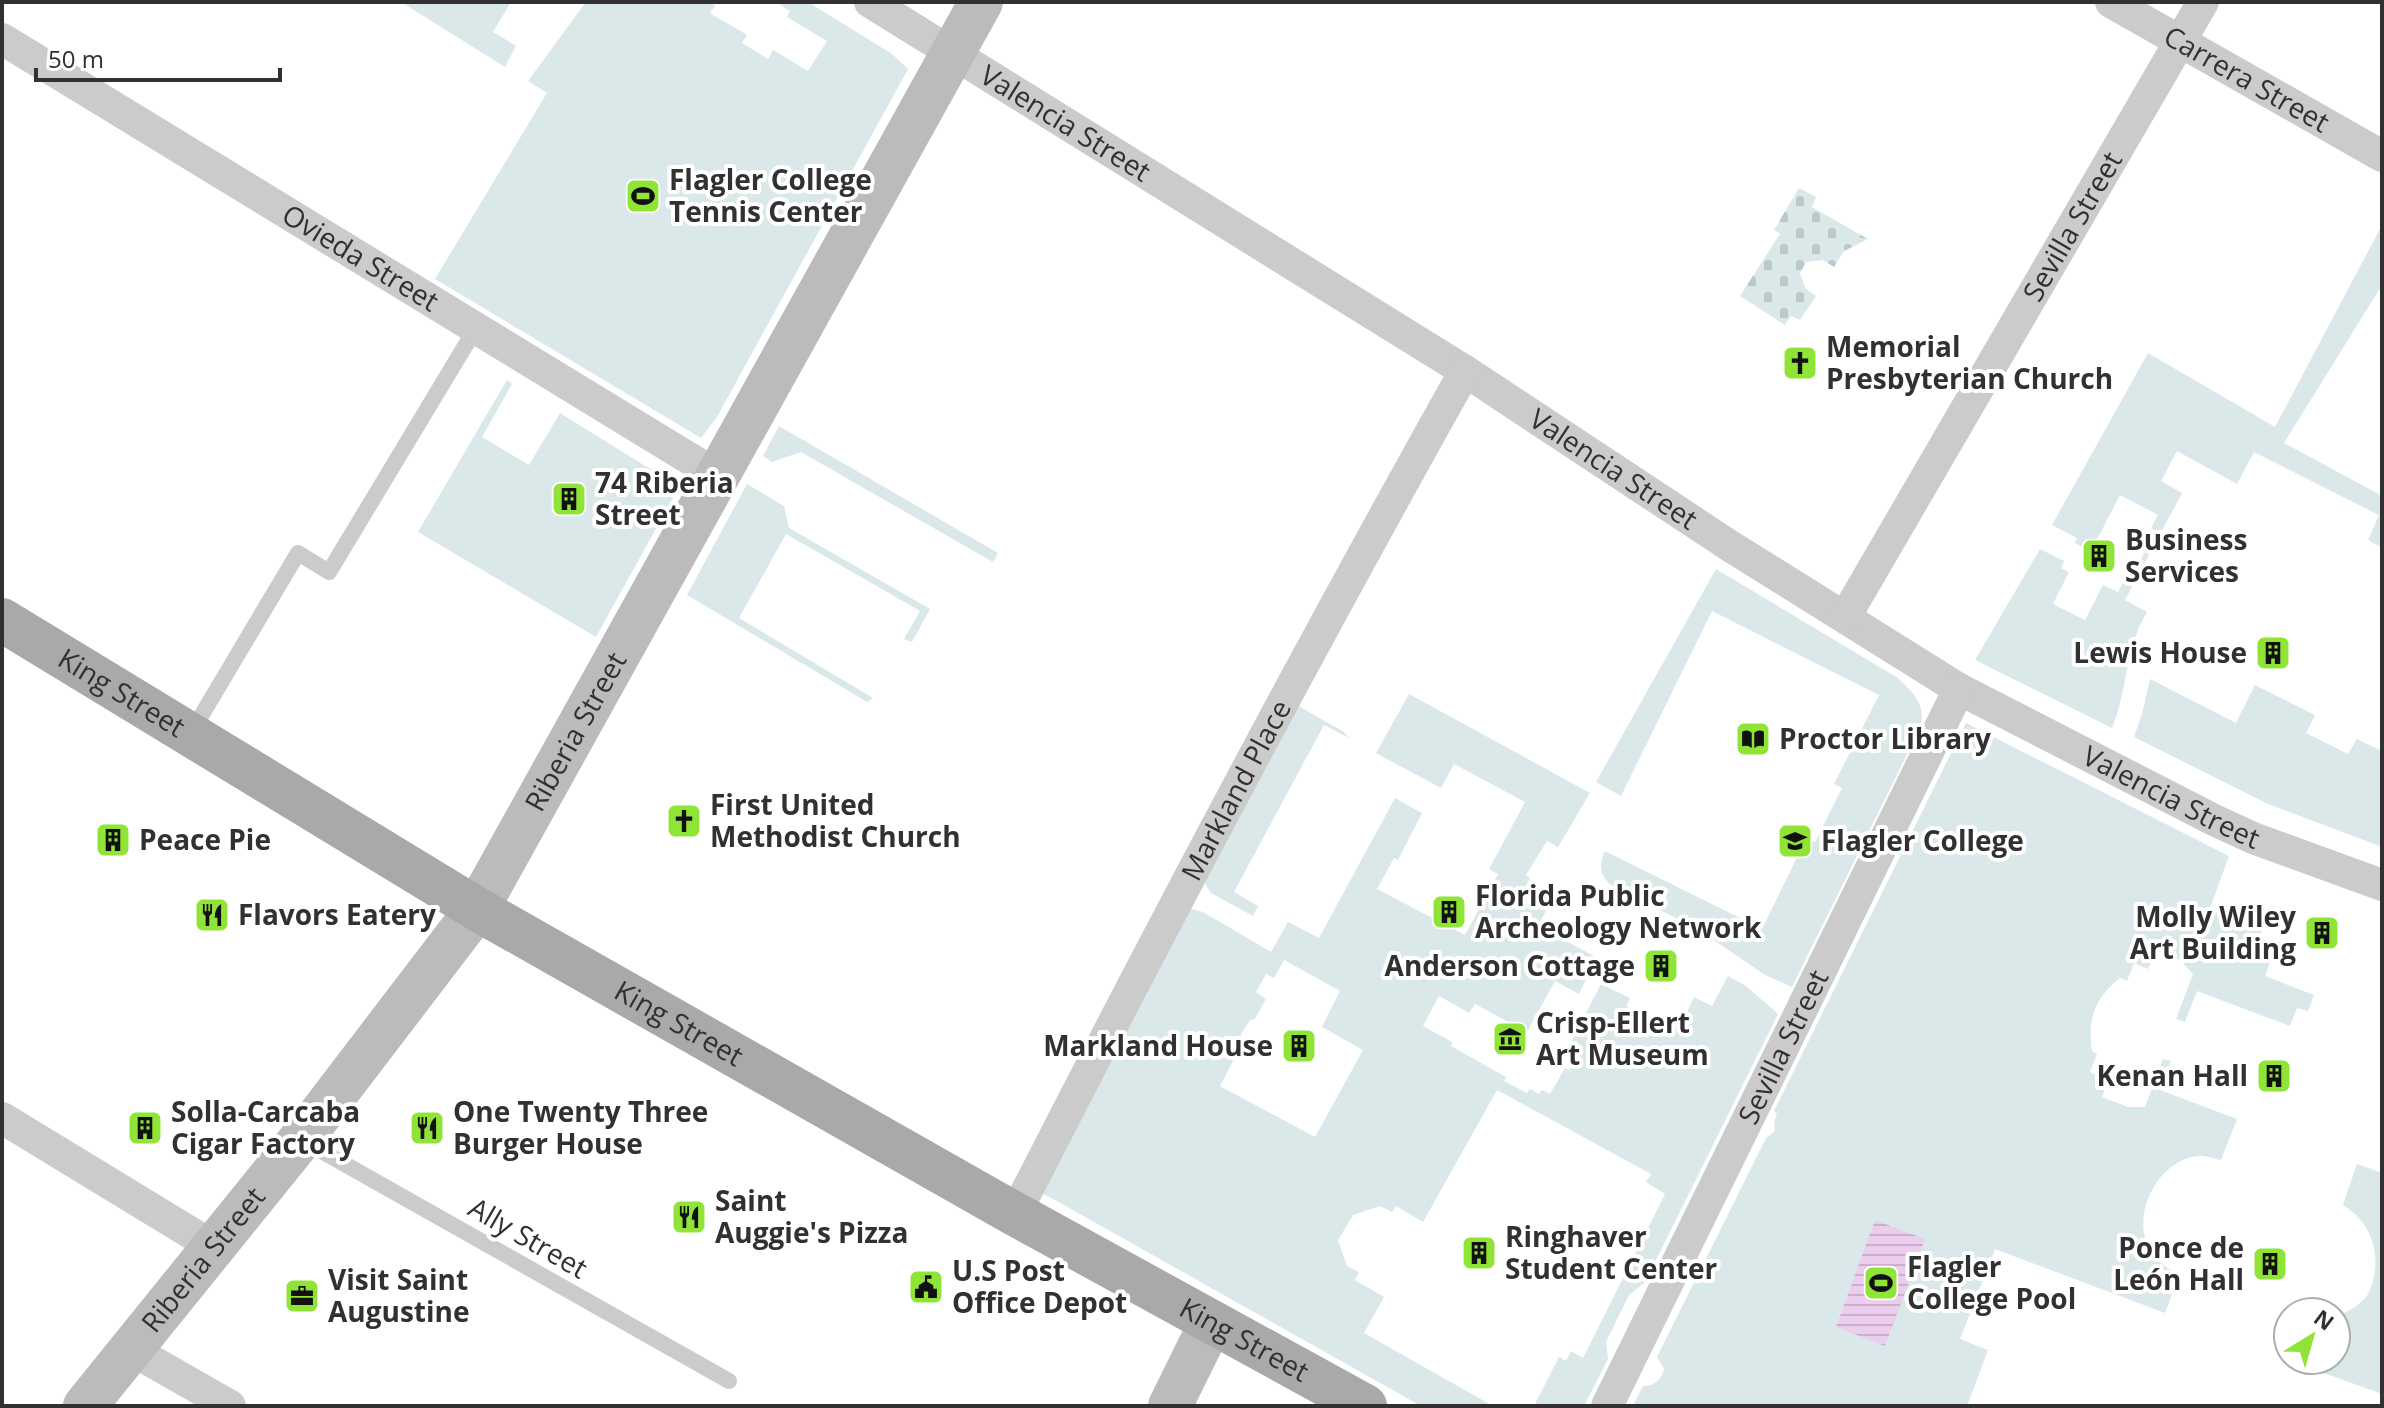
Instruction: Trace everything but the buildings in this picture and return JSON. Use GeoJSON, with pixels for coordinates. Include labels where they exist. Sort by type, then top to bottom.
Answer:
{"type":"FeatureCollection","features":[{"type":"Feature","properties":{"kind":"main road","name":"King Street"},"geometry":{"type":"LineString","coordinates":[[2,620],[477,909],[1015,1214],[1365,1406]]}},
{"type":"Feature","properties":{"kind":"street","name":"Valencia Street"},"geometry":{"type":"LineString","coordinates":[[870,2],[1465,371],[1730,546],[1959,689],[2214,820],[2253,838],[2382,885]]}},
{"type":"Feature","properties":{"kind":"street","name":"Riberia Street"},"geometry":{"type":"LineString","coordinates":[[85,1406],[301,1139],[477,909],[981,2]]}},
{"type":"Feature","properties":{"kind":"street","name":"Carrera Street"},"geometry":{"type":"LineString","coordinates":[[2111,2],[2382,156]]}},
{"type":"Feature","properties":{"kind":"street","name":"Sevilla Street"},"geometry":{"type":"LineString","coordinates":[[1845,617],[2203,2]]}},
{"type":"Feature","properties":{"kind":"street","name":"Ovieda Street"},"geometry":{"type":"LineString","coordinates":[[2,39],[718,476]]}},
{"type":"Feature","properties":{"kind":"street","name":"Markland Place"},"geometry":{"type":"LineString","coordinates":[[1015,1214],[1314,641],[1465,371]]}},
{"type":"Feature","properties":{"kind":"street","name":"Sevilla Street"},"geometry":{"type":"LineString","coordinates":[[1607,1406],[1959,689]]}},
{"type":"Feature","properties":{"kind":"street"},"geometry":{"type":"LineString","coordinates":[[2,1118],[214,1247]]}},
{"type":"Feature","properties":{"kind":"street"},"geometry":{"type":"LineString","coordinates":[[1170,1406],[1211,1323]]}},
{"type":"Feature","properties":{"kind":"street"},"geometry":{"type":"LineString","coordinates":[[132,1350],[230,1406]]}},
{"type":"Feature","properties":{"kind":"lane"},"geometry":{"type":"LineString","coordinates":[[190,734],[298,553],[329,572],[476,328]]}},
{"type":"Feature","properties":{"kind":"lane","name":"Ally Street"},"geometry":{"type":"LineString","coordinates":[[301,1139],[729,1381]]}},
{"type":"Feature","properties":{"kind":"green space"},"geometry":{"type":"Polygon","coordinates":[[[401,2],[511,2],[493,32],[516,46],[505,67],[401,2]]]}},
{"type":"Feature","properties":{"kind":"green space","name":"Flagler College Tennis Center"},"geometry":{"type":"Polygon","coordinates":[[[586,2],[709,2],[715,6],[710,13],[747,35],[742,43],[768,59],[773,50],[808,71],[827,41],[787,17],[790,11],[776,2],[808,2],[892,54],[908,69],[717,417],[701,438],[435,279],[547,93],[528,81],[586,2]]]}},
{"type":"Feature","properties":{"kind":"green space"},"geometry":{"type":"Polygon","coordinates":[[[1799,188],[1816,197],[1812,207],[1868,239],[1844,251],[1834,267],[1823,260],[1806,262],[1800,273],[1805,288],[1816,296],[1800,320],[1791,316],[1785,325],[1740,296],[1780,234],[1774,230],[1799,188]]]}},
{"type":"Feature","properties":{"kind":"green space"},"geometry":{"type":"Polygon","coordinates":[[[2382,225],[2382,285],[2284,443],[2382,496],[2382,548],[2368,540],[2379,515],[2254,452],[2237,484],[2177,451],[2161,481],[2182,493],[2125,600],[2147,612],[2134,640],[2112,728],[1975,660],[2040,549],[2064,561],[2061,568],[2069,572],[2053,604],[2085,620],[2103,585],[2118,592],[2133,564],[2138,565],[2156,531],[2151,528],[2158,515],[2120,495],[2091,551],[2075,543],[2077,538],[2052,525],[2148,353],[2275,427],[2382,225]]]}},
{"type":"Feature","properties":{"kind":"green space"},"geometry":{"type":"Polygon","coordinates":[[[507,380],[512,384],[482,437],[529,465],[560,413],[679,487],[596,637],[418,532],[507,380]]]}},
{"type":"Feature","properties":{"kind":"green space"},"geometry":{"type":"Polygon","coordinates":[[[779,426],[998,553],[993,562],[801,452],[772,462],[763,456],[779,426]]]}},
{"type":"Feature","properties":{"kind":"green space"},"geometry":{"type":"Polygon","coordinates":[[[747,484],[784,506],[789,528],[930,609],[912,642],[904,639],[920,611],[786,534],[739,618],[873,698],[867,702],[687,595],[747,484]]]}},
{"type":"Feature","properties":{"kind":"green space"},"geometry":{"type":"Polygon","coordinates":[[[1716,569],[1898,678],[1914,695],[1922,713],[1920,728],[1792,987],[1765,975],[1696,928],[1612,886],[1601,870],[1605,851],[1762,929],[1806,839],[1815,842],[1842,788],[1834,784],[1879,695],[1712,611],[1621,796],[1596,782],[1716,569]]]}},
{"type":"Feature","properties":{"kind":"green space"},"geometry":{"type":"Polygon","coordinates":[[[2150,679],[2236,723],[2255,685],[2315,715],[2306,733],[2348,754],[2357,739],[2382,751],[2382,847],[2268,804],[2134,737],[2150,679]]]}},
{"type":"Feature","properties":{"kind":"green space"},"geometry":{"type":"Polygon","coordinates":[[[1409,694],[1590,793],[1558,847],[1547,841],[1526,875],[1530,878],[1526,886],[1551,901],[1538,926],[1596,957],[1598,965],[1594,963],[1579,994],[1555,981],[1527,1032],[1475,1004],[1469,1013],[1439,996],[1423,1026],[1506,1077],[1504,1081],[1527,1093],[1530,1089],[1539,1094],[1542,1090],[1550,1094],[1565,1068],[1569,1070],[1576,1058],[1566,1052],[1601,984],[1630,998],[1626,1006],[1664,1025],[1667,1021],[1675,1025],[1682,1010],[1687,1012],[1694,997],[1712,1006],[1728,976],[1746,986],[1778,1014],[1644,1283],[1629,1295],[1606,1342],[1608,1359],[1584,1406],[1534,1406],[1559,1357],[1566,1361],[1571,1351],[1583,1358],[1665,1194],[1646,1182],[1651,1174],[1497,1090],[1423,1222],[1396,1206],[1392,1212],[1380,1206],[1353,1215],[1338,1240],[1347,1266],[1359,1272],[1355,1280],[1384,1297],[1364,1333],[1493,1406],[1421,1406],[1043,1194],[1042,1190],[1188,908],[1203,912],[1271,952],[1288,922],[1319,938],[1395,798],[1422,813],[1398,860],[1394,858],[1377,889],[1465,935],[1498,874],[1489,869],[1525,802],[1454,764],[1441,788],[1376,753],[1409,694]],[[1284,960],[1274,978],[1266,974],[1256,992],[1266,999],[1255,1019],[1250,1020],[1241,1034],[1243,1042],[1220,1086],[1315,1137],[1363,1050],[1322,1027],[1340,991],[1284,960]]]}},
{"type":"Feature","properties":{"kind":"green space"},"geometry":{"type":"Polygon","coordinates":[[[1295,704],[1344,732],[1349,738],[1324,725],[1234,892],[1258,906],[1253,916],[1211,893],[1202,879],[1295,704]]]}},
{"type":"Feature","properties":{"kind":"green space"},"geometry":{"type":"Polygon","coordinates":[[[1966,723],[2229,856],[2210,908],[2234,917],[2238,907],[2267,918],[2256,948],[2273,954],[2265,976],[2314,995],[2308,1011],[2297,1008],[2290,1026],[2197,991],[2185,1022],[2176,1019],[2193,974],[2180,960],[2156,950],[2148,969],[2134,963],[2127,981],[2120,978],[2099,1001],[2091,1029],[2092,1051],[2097,1054],[2090,1072],[2108,1080],[2102,1097],[2128,1107],[2145,1107],[2163,1059],[2171,1061],[2160,1090],[2237,1119],[2221,1160],[2202,1156],[2186,1159],[2172,1167],[2160,1178],[2145,1209],[2143,1226],[2146,1242],[2156,1259],[2179,1275],[2165,1313],[1995,1249],[1960,1339],[1988,1350],[1967,1406],[1633,1406],[1643,1386],[1654,1384],[1661,1376],[1664,1369],[1657,1357],[1766,1138],[1775,1131],[1777,1114],[1774,1111],[1966,723]]]}},
{"type":"Feature","properties":{"kind":"green space"},"geometry":{"type":"Polygon","coordinates":[[[2357,1164],[2382,1173],[2382,1394],[2332,1376],[2352,1376],[2352,1309],[2367,1296],[2375,1271],[2369,1233],[2354,1213],[2343,1205],[2357,1164]]]}},
{"type":"Feature","properties":{"kind":"shaded area","name":"Flagler College Pool"},"geometry":{"type":"Polygon","coordinates":[[[1875,1220],[1925,1239],[1885,1346],[1836,1327],[1875,1220]]]}},
{"type":"Feature","properties":{"kind":"place","name":"Flagler College Tennis Center"},"geometry":{"type":"Point","coordinates":[643,196]}},
{"type":"Feature","properties":{"kind":"place","name":"Memorial Presbyterian Church"},"geometry":{"type":"Point","coordinates":[1800,363]}},
{"type":"Feature","properties":{"kind":"place","name":"74 Riberia Street"},"geometry":{"type":"Point","coordinates":[569,499]}},
{"type":"Feature","properties":{"kind":"place","name":"Business Services"},"geometry":{"type":"Point","coordinates":[2099,556]}},
{"type":"Feature","properties":{"kind":"place","name":"Lewis House"},"geometry":{"type":"Point","coordinates":[2273,653]}},
{"type":"Feature","properties":{"kind":"place","name":"Proctor Library"},"geometry":{"type":"Point","coordinates":[1753,739]}},
{"type":"Feature","properties":{"kind":"place","name":"First United Methodist Church"},"geometry":{"type":"Point","coordinates":[684,821]}},
{"type":"Feature","properties":{"kind":"place","name":"Peace Pie"},"geometry":{"type":"Point","coordinates":[113,840]}},
{"type":"Feature","properties":{"kind":"place","name":"Flagler College"},"geometry":{"type":"Point","coordinates":[1795,841]}},
{"type":"Feature","properties":{"kind":"place","name":"Florida Public Archeology Network"},"geometry":{"type":"Point","coordinates":[1449,912]}},
{"type":"Feature","properties":{"kind":"place","name":"Flavors Eatery"},"geometry":{"type":"Point","coordinates":[212,915]}},
{"type":"Feature","properties":{"kind":"place","name":"Molly Wiley Art Building"},"geometry":{"type":"Point","coordinates":[2322,933]}},
{"type":"Feature","properties":{"kind":"place","name":"Anderson Cottage"},"geometry":{"type":"Point","coordinates":[1661,966]}},
{"type":"Feature","properties":{"kind":"place","name":"Crisp-Ellert Art Museum"},"geometry":{"type":"Point","coordinates":[1510,1039]}},
{"type":"Feature","properties":{"kind":"place","name":"Markland House"},"geometry":{"type":"Point","coordinates":[1299,1046]}},
{"type":"Feature","properties":{"kind":"place","name":"Kenan Hall"},"geometry":{"type":"Point","coordinates":[2274,1076]}},
{"type":"Feature","properties":{"kind":"place","name":"Solla-Carcaba Cigar Factory"},"geometry":{"type":"Point","coordinates":[145,1128]}},
{"type":"Feature","properties":{"kind":"place","name":"One Twenty Three Burger House"},"geometry":{"type":"Point","coordinates":[427,1128]}},
{"type":"Feature","properties":{"kind":"place","name":"Saint Auggie's Pizza"},"geometry":{"type":"Point","coordinates":[689,1217]}},
{"type":"Feature","properties":{"kind":"place","name":"Ringhaver Student Center"},"geometry":{"type":"Point","coordinates":[1479,1253]}},
{"type":"Feature","properties":{"kind":"place","name":"Ponce de León Hall"},"geometry":{"type":"Point","coordinates":[2270,1264]}},
{"type":"Feature","properties":{"kind":"place","name":"Flagler College Pool"},"geometry":{"type":"Point","coordinates":[1881,1283]}},
{"type":"Feature","properties":{"kind":"place","name":"U.S Post Office Depot"},"geometry":{"type":"Point","coordinates":[926,1287]}},
{"type":"Feature","properties":{"kind":"place","name":"Visit Saint Augustine"},"geometry":{"type":"Point","coordinates":[302,1296]}}]}
